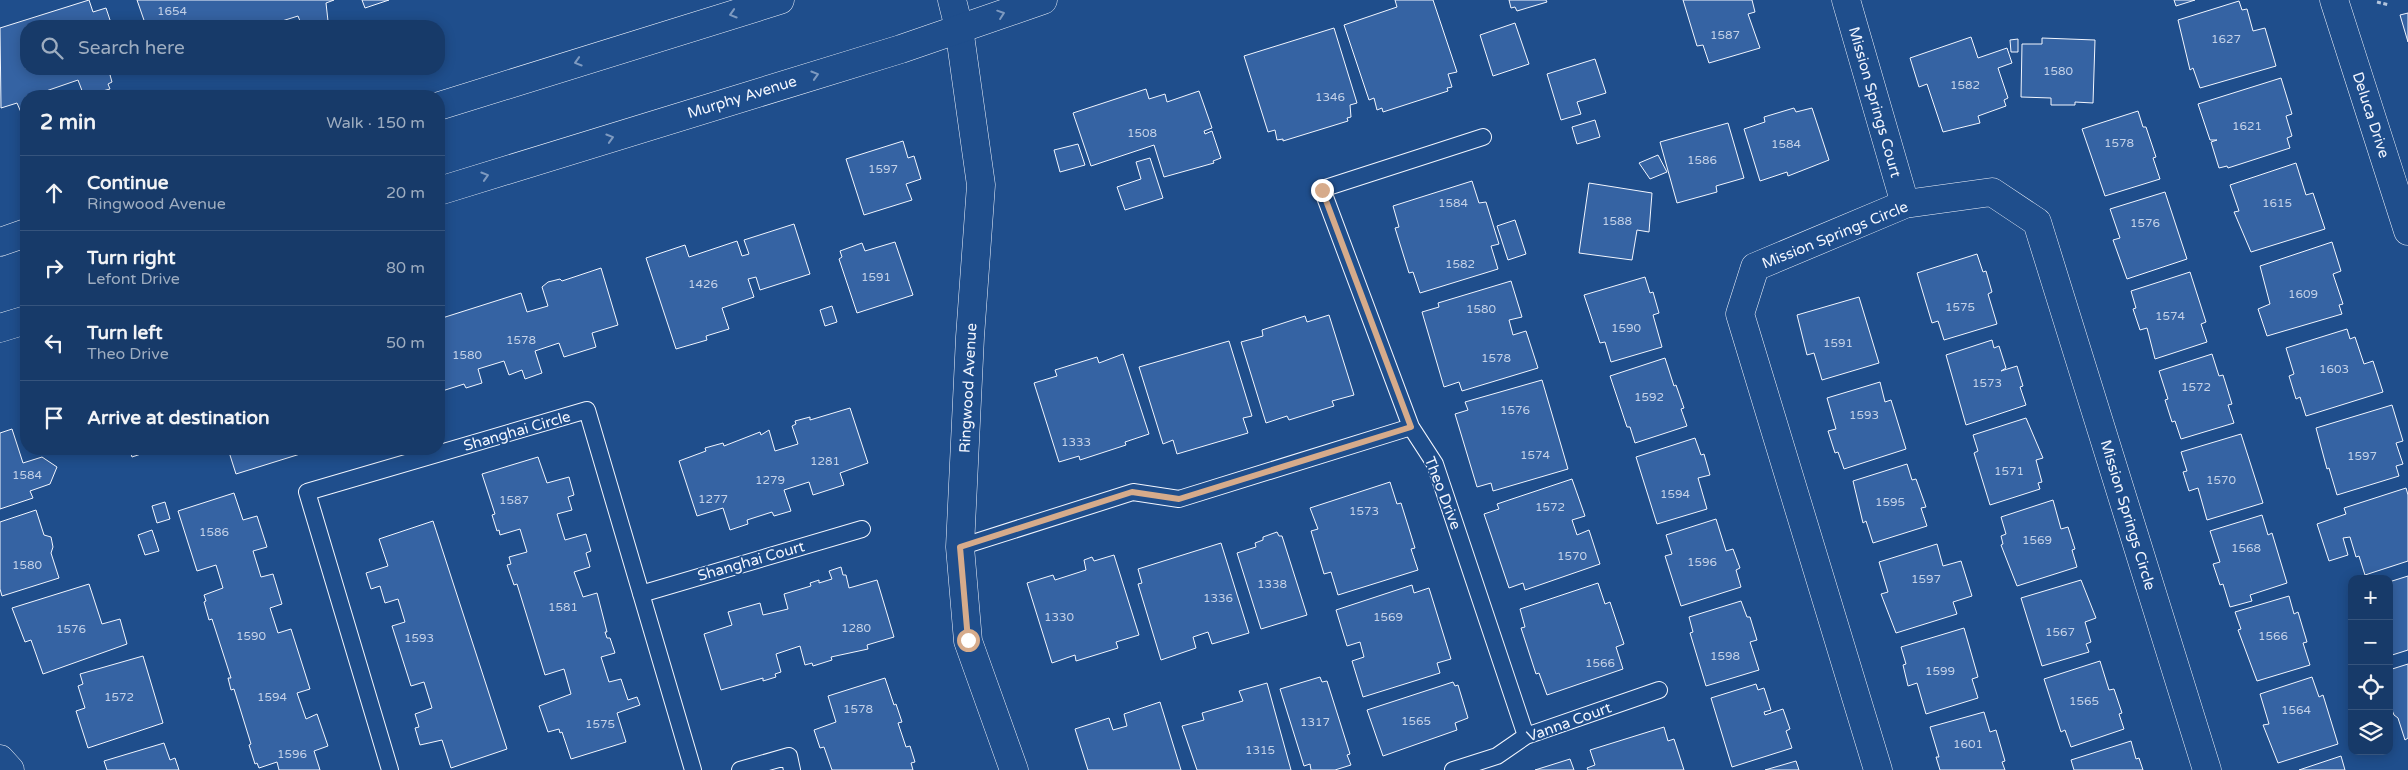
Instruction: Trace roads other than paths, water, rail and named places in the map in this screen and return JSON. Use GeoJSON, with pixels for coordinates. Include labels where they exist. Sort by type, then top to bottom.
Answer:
{"type":"FeatureCollection","features":[{"type":"Feature","properties":{"kind":"street"},"geometry":{"type":"LineString","coordinates":[[445,104],[780,0]]}},
{"type":"Feature","properties":{"kind":"street","name":"Ringwood Avenue"},"geometry":{"type":"LineString","coordinates":[[952,0],[959,28],[981,185],[960,547],[968,640],[1014,770]]}},
{"type":"Feature","properties":{"kind":"street","name":"Murphy Avenue"},"geometry":{"type":"LineString","coordinates":[[445,189],[901,49],[1043,0]]}},
{"type":"Feature","properties":{"kind":"street","name":"Mission Springs Court"},"geometry":{"type":"LineString","coordinates":[[1846,0],[1905,204]]}},
{"type":"Feature","properties":{"kind":"street","name":"Deluca Drive"},"geometry":{"type":"LineString","coordinates":[[2334,0],[2408,231]]}},
{"type":"Feature","properties":{"kind":"street","name":"Mission Springs Circle"},"geometry":{"type":"LineString","coordinates":[[1878,770],[1740,314],[1756,268],[1905,204],[1992,192],[2037,222],[2207,770]]}},
{"type":"Feature","properties":{"kind":"street"},"geometry":{"type":"LineString","coordinates":[[0,242],[20,235]]}},
{"type":"Feature","properties":{"kind":"street"},"geometry":{"type":"LineString","coordinates":[[0,328],[20,322]]}},
{"type":"Feature","properties":{"kind":"street"},"geometry":{"type":"LineString","coordinates":[[0,759],[10,770]]}},
{"type":"Feature","properties":{"kind":"lane","name":"Theo Drive"},"geometry":{"type":"LineString","coordinates":[[1483,137],[1322,190],[1411,427],[1435,464],[1526,736]]}},
{"type":"Feature","properties":{"kind":"lane","name":"Shanghai Circle"},"geometry":{"type":"LineString","coordinates":[[445,452],[587,410],[693,770]]}},
{"type":"Feature","properties":{"kind":"lane"},"geometry":{"type":"LineString","coordinates":[[960,547],[1132,492],[1179,499],[1411,427]]}},
{"type":"Feature","properties":{"kind":"lane","name":"Shanghai Circle"},"geometry":{"type":"LineString","coordinates":[[390,770],[308,492],[434,455]]}},
{"type":"Feature","properties":{"kind":"lane","name":"Shanghai Court"},"geometry":{"type":"LineString","coordinates":[[641,594],[862,529]]}},
{"type":"Feature","properties":{"kind":"lane","name":"Vanna Court"},"geometry":{"type":"LineString","coordinates":[[1453,770],[1497,756],[1526,736],[1659,690]]}},
{"type":"Feature","properties":{"kind":"lane"},"geometry":{"type":"LineString","coordinates":[[740,770],[790,763]]}}]}
